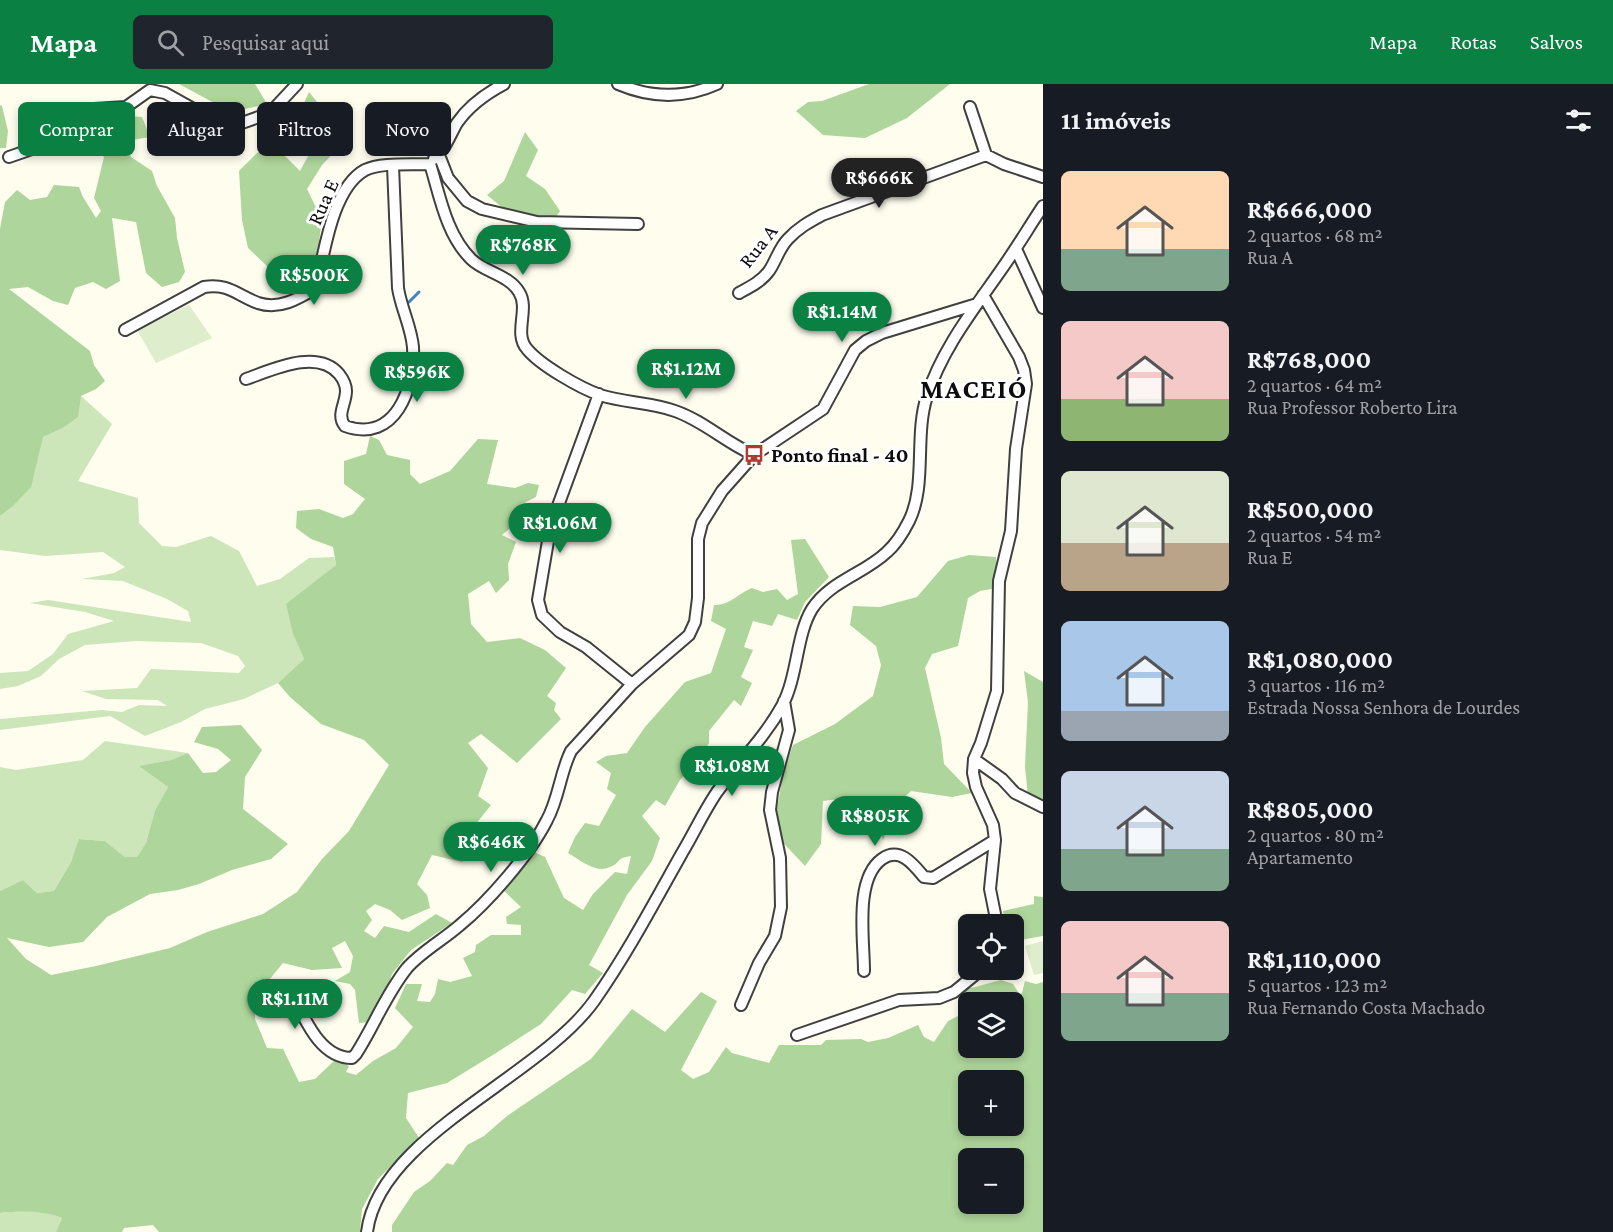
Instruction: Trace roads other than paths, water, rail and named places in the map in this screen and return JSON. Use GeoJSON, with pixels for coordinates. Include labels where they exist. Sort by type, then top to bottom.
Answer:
{"type":"FeatureCollection","features":[{"type":"Feature","properties":{"kind":"street"},"geometry":{"type":"LineString","coordinates":[[9,157],[64,136],[87,112],[94,109],[126,107],[150,90],[165,93],[226,125],[239,124],[270,113],[297,84]]}},
{"type":"Feature","properties":{"kind":"street"},"geometry":{"type":"LineString","coordinates":[[451,135],[474,104],[504,84]]}},
{"type":"Feature","properties":{"kind":"street"},"geometry":{"type":"LineString","coordinates":[[618,84],[651,94],[673,96],[704,90],[717,84]]}},
{"type":"Feature","properties":{"kind":"street"},"geometry":{"type":"LineString","coordinates":[[970,107],[986,155],[1004,164],[1043,177]]}},
{"type":"Feature","properties":{"kind":"street","name":"Rua A"},"geometry":{"type":"LineString","coordinates":[[739,293],[760,281],[769,272],[779,250],[801,226],[822,215],[986,155]]}},
{"type":"Feature","properties":{"kind":"street"},"geometry":{"type":"LineString","coordinates":[[438,156],[430,164],[452,232],[470,258],[509,282],[519,292],[522,301],[521,326],[525,347],[558,374],[599,394],[674,410],[697,420],[735,446],[754,455]]}},
{"type":"Feature","properties":{"kind":"street"},"geometry":{"type":"LineString","coordinates":[[439,156],[448,178],[467,201],[482,209],[537,222],[638,224]]}},
{"type":"Feature","properties":{"kind":"street","name":"Rua E"},"geometry":{"type":"LineString","coordinates":[[125,330],[204,287],[217,285],[229,288],[259,303],[279,305],[298,300],[316,288],[332,219],[352,182],[365,170],[382,165],[430,164]]}},
{"type":"Feature","properties":{"kind":"street"},"geometry":{"type":"LineString","coordinates":[[246,379],[292,363],[316,362],[328,365],[344,380],[346,388],[340,415],[345,426],[354,429],[372,429],[386,422],[396,413],[412,378],[413,346],[398,288],[393,166]]}},
{"type":"Feature","properties":{"kind":"street"},"geometry":{"type":"LineString","coordinates":[[367,1232],[368,1220],[378,1195],[388,1179],[420,1146],[560,1038],[586,1011],[644,921],[716,793],[767,732],[784,701],[795,672],[806,620],[813,607],[824,593],[890,550],[908,523],[915,506],[921,418],[928,392],[948,352],[980,300],[1043,206]]}},
{"type":"Feature","properties":{"kind":"street"},"geometry":{"type":"LineString","coordinates":[[1016,249],[1043,308]]}},
{"type":"Feature","properties":{"kind":"street"},"geometry":{"type":"LineString","coordinates":[[293,996],[313,1034],[334,1053],[352,1058],[407,968],[484,904],[525,853],[547,820],[571,751],[632,684],[689,635],[695,622],[698,598],[698,539],[702,523],[722,491],[754,455],[824,409],[855,350],[866,341],[882,333],[980,300]]}},
{"type":"Feature","properties":{"kind":"street"},"geometry":{"type":"LineString","coordinates":[[980,300],[1019,357],[1026,384],[1016,449],[1011,531],[999,581],[997,691],[974,759],[973,773],[976,787],[993,825],[995,840],[990,888],[995,914]]}},
{"type":"Feature","properties":{"kind":"street"},"geometry":{"type":"LineString","coordinates":[[599,394],[555,514],[538,600],[542,615],[554,626],[586,647],[632,684]]}},
{"type":"Feature","properties":{"kind":"street"},"geometry":{"type":"LineString","coordinates":[[741,1005],[759,963],[776,936],[779,922],[780,858],[770,810],[771,792],[789,730],[784,701]]}},
{"type":"Feature","properties":{"kind":"street"},"geometry":{"type":"LineString","coordinates":[[974,759],[1002,779],[1015,793],[1043,807]]}},
{"type":"Feature","properties":{"kind":"street"},"geometry":{"type":"LineString","coordinates":[[864,970],[862,907],[868,874],[875,864],[885,857],[896,855],[913,863],[924,877],[933,878],[995,840]]}},
{"type":"Feature","properties":{"kind":"street"},"geometry":{"type":"LineString","coordinates":[[797,1035],[899,1000],[939,998],[954,992],[966,980]]}},
{"type":"Feature","properties":{"kind":"waterway"},"geometry":{"type":"LineString","coordinates":[[409,302],[419,292]]}},
{"type":"Feature","properties":{"kind":"place","name":"Ponto final - 40"},"geometry":{"type":"Point","coordinates":[754,455]}},
{"type":"Feature","properties":{"kind":"district","name":"MACEIÓ"},"geometry":{"type":"Point","coordinates":[974,389]}}]}
